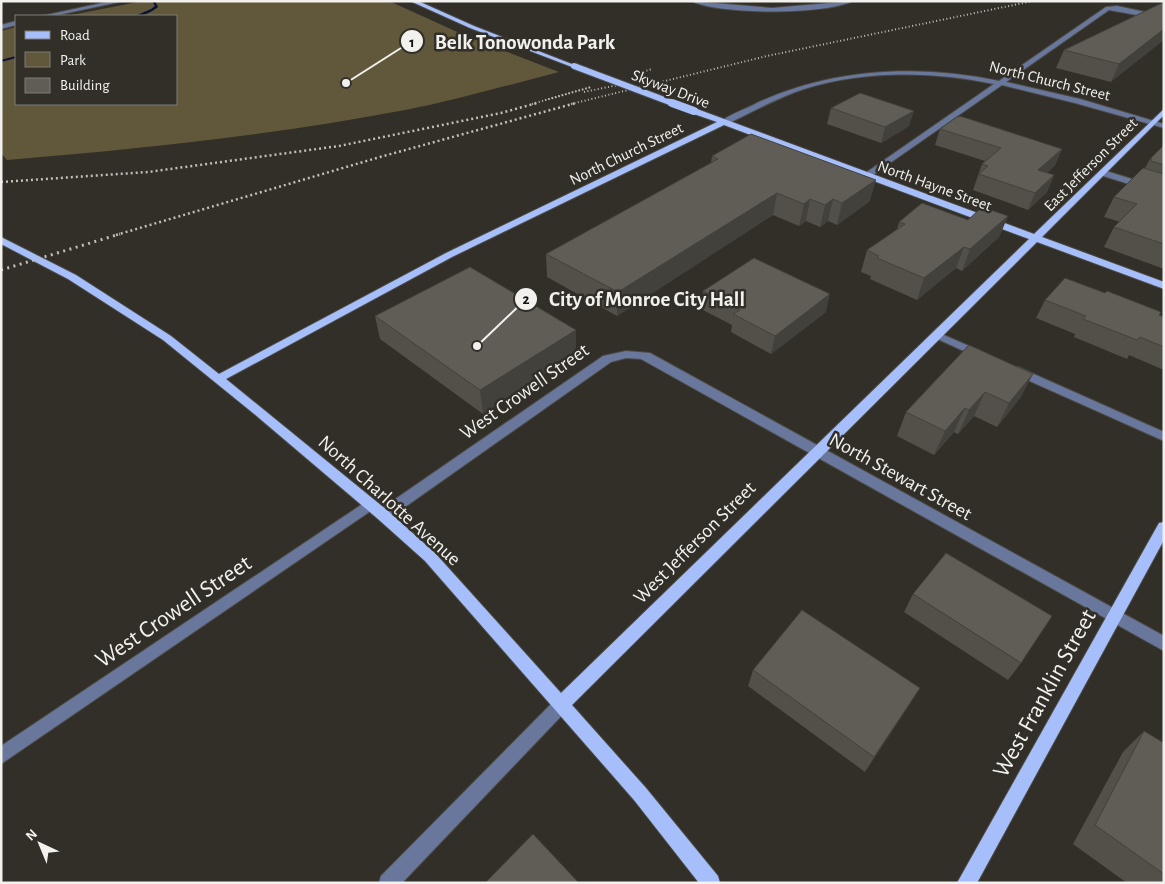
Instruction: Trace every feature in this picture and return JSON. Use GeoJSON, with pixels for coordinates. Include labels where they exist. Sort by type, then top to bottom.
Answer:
{"type":"FeatureCollection","features":[{"type":"Feature","properties":{"kind":"main road","name":"Skyway Drive"},"geometry":{"type":"LineString","coordinates":[[413,1],[472,28],[724,122]]}},
{"type":"Feature","properties":{"kind":"main road","name":"East Jefferson Street"},"geometry":{"type":"LineString","coordinates":[[1037,239],[1164,111]]}},
{"type":"Feature","properties":{"kind":"main road","name":"North Hayne Street"},"geometry":{"type":"LineString","coordinates":[[724,122],[1164,286]]}},
{"type":"Feature","properties":{"kind":"main road","name":"North Church Street"},"geometry":{"type":"LineString","coordinates":[[218,379],[449,255],[724,122]]}},
{"type":"Feature","properties":{"kind":"main road","name":"West Jefferson Street"},"geometry":{"type":"LineString","coordinates":[[562,704],[817,452],[1037,239]]}},
{"type":"Feature","properties":{"kind":"main road","name":"North Charlotte Avenue"},"geometry":{"type":"LineString","coordinates":[[1,240],[72,276],[159,332],[370,504],[430,557],[640,794],[710,883]]}},
{"type":"Feature","properties":{"kind":"main road","name":"West Franklin Street"},"geometry":{"type":"LineString","coordinates":[[966,883],[1164,527]]}},
{"type":"Feature","properties":{"kind":"street"},"geometry":{"type":"LineString","coordinates":[[50,15],[121,1]]}},
{"type":"Feature","properties":{"kind":"street"},"geometry":{"type":"LineString","coordinates":[[694,1],[737,8],[789,11],[850,1]]}},
{"type":"Feature","properties":{"kind":"street"},"geometry":{"type":"LineString","coordinates":[[867,176],[1001,81],[1112,7],[1164,18]]}},
{"type":"Feature","properties":{"kind":"street"},"geometry":{"type":"LineString","coordinates":[[1,27],[15,23]]}},
{"type":"Feature","properties":{"kind":"street","name":"North Church Street"},"geometry":{"type":"LineString","coordinates":[[724,122],[796,90],[831,80],[885,73],[926,73],[1001,81],[1164,126]]}},
{"type":"Feature","properties":{"kind":"street"},"geometry":{"type":"LineString","coordinates":[[1103,173],[1164,192]]}},
{"type":"Feature","properties":{"kind":"street"},"geometry":{"type":"LineString","coordinates":[[938,335],[989,358]]}},
{"type":"Feature","properties":{"kind":"street","name":"North Stewart Street"},"geometry":{"type":"LineString","coordinates":[[616,356],[633,354],[646,356],[1164,644]]}},
{"type":"Feature","properties":{"kind":"street","name":"West Crowell Street"},"geometry":{"type":"LineString","coordinates":[[383,515],[600,364],[616,356]]}},
{"type":"Feature","properties":{"kind":"street"},"geometry":{"type":"LineString","coordinates":[[1007,366],[1164,437]]}},
{"type":"Feature","properties":{"kind":"street","name":"West Crowell Street"},"geometry":{"type":"LineString","coordinates":[[1,756],[370,504]]}},
{"type":"Feature","properties":{"kind":"street","name":"West Jefferson Street"},"geometry":{"type":"LineString","coordinates":[[388,883],[562,704]]}},
{"type":"Feature","properties":{"kind":"green space"},"geometry":{"type":"Polygon","coordinates":[[[143,1],[389,1],[464,35],[559,72],[424,106],[306,127],[157,146],[7,160],[1,153],[1,31],[15,27],[15,105],[178,105],[178,15],[71,15],[143,1]]]}},
{"type":"Feature","properties":{"kind":"building"},"geometry":{"type":"Polygon","coordinates":[[[1162,3],[1164,4],[1164,29],[1119,64],[1064,50],[1162,3]]]}},
{"type":"Feature","properties":{"kind":"building"},"geometry":{"type":"Polygon","coordinates":[[[860,93],[914,111],[885,127],[831,108],[860,93]]]}},
{"type":"Feature","properties":{"kind":"building"},"geometry":{"type":"Polygon","coordinates":[[[958,116],[1062,149],[1038,170],[1054,175],[1035,193],[979,174],[988,166],[982,164],[1001,148],[940,129],[958,116]]]}},
{"type":"Feature","properties":{"kind":"building"},"geometry":{"type":"Polygon","coordinates":[[[751,134],[876,180],[842,203],[833,199],[825,205],[810,199],[804,204],[777,193],[618,292],[546,254],[718,159],[712,156],[751,134]]]}},
{"type":"Feature","properties":{"kind":"building"},"geometry":{"type":"Polygon","coordinates":[[[1164,145],[1164,165],[1151,161],[1152,159],[1150,159],[1164,145]]]}},
{"type":"Feature","properties":{"kind":"building"},"geometry":{"type":"Polygon","coordinates":[[[1143,168],[1164,174],[1164,244],[1114,227],[1137,204],[1114,197],[1143,168]]]}},
{"type":"Feature","properties":{"kind":"building"},"geometry":{"type":"Polygon","coordinates":[[[922,203],[968,220],[982,207],[1008,216],[970,249],[964,247],[924,278],[877,258],[879,256],[867,250],[905,224],[899,222],[922,203]]]}},
{"type":"Feature","properties":{"kind":"building"},"geometry":{"type":"Polygon","coordinates":[[[754,258],[830,294],[775,336],[733,314],[740,310],[703,291],[754,258]]]}},
{"type":"Feature","properties":{"kind":"building"},"geometry":{"type":"Polygon","coordinates":[[[470,267],[576,330],[480,390],[375,316],[470,267]]]}},
{"type":"Feature","properties":{"kind":"building"},"geometry":{"type":"Polygon","coordinates":[[[1065,278],[1105,293],[1107,291],[1161,312],[1159,315],[1164,317],[1164,347],[1140,337],[1137,340],[1083,319],[1086,316],[1045,300],[1065,278]]]}},
{"type":"Feature","properties":{"kind":"building"},"geometry":{"type":"Polygon","coordinates":[[[969,345],[1033,374],[1009,403],[985,392],[969,410],[965,408],[945,431],[906,412],[969,345]]]}},
{"type":"Feature","properties":{"kind":"building"},"geometry":{"type":"Polygon","coordinates":[[[946,553],[1052,616],[1021,663],[913,594],[946,553]]]}},
{"type":"Feature","properties":{"kind":"building"},"geometry":{"type":"Polygon","coordinates":[[[802,610],[920,688],[874,757],[753,670],[802,610]]]}},
{"type":"Feature","properties":{"kind":"building"},"geometry":{"type":"Polygon","coordinates":[[[1144,731],[1164,743],[1164,874],[1095,825],[1144,731]]]}},
{"type":"Feature","properties":{"kind":"building"},"geometry":{"type":"Polygon","coordinates":[[[533,834],[579,883],[487,883],[486,882],[533,834]]]}},
{"type":"Feature","properties":{"kind":"waterway"},"geometry":{"type":"LineString","coordinates":[[139,15],[157,6],[153,1]]}},
{"type":"Feature","properties":{"kind":"waterway"},"geometry":{"type":"LineString","coordinates":[[1,61],[15,57]]}},
{"type":"Feature","properties":{"kind":"railway"},"geometry":{"type":"LineString","coordinates":[[571,104],[767,56],[1033,1]]}},
{"type":"Feature","properties":{"kind":"railway"},"geometry":{"type":"LineString","coordinates":[[633,75],[652,69]]}},
{"type":"Feature","properties":{"kind":"railway"},"geometry":{"type":"LineString","coordinates":[[584,92],[618,85]]}},
{"type":"Feature","properties":{"kind":"railway"},"geometry":{"type":"LineString","coordinates":[[532,104],[591,87],[545,100]]}},
{"type":"Feature","properties":{"kind":"railway"},"geometry":{"type":"LineString","coordinates":[[1,182],[148,172],[339,146],[501,113],[537,103]]}},
{"type":"Feature","properties":{"kind":"railway"},"geometry":{"type":"LineString","coordinates":[[116,235],[380,157],[576,103]]}},
{"type":"Feature","properties":{"kind":"railway"},"geometry":{"type":"LineString","coordinates":[[1,270],[120,234]]}},
{"type":"Feature","properties":{"kind":"place","name":"Belk Tonowonda Park"},"geometry":{"type":"Point","coordinates":[346,83]}},
{"type":"Feature","properties":{"kind":"place","name":"City of Monroe City Hall"},"geometry":{"type":"Point","coordinates":[477,346]}}]}
